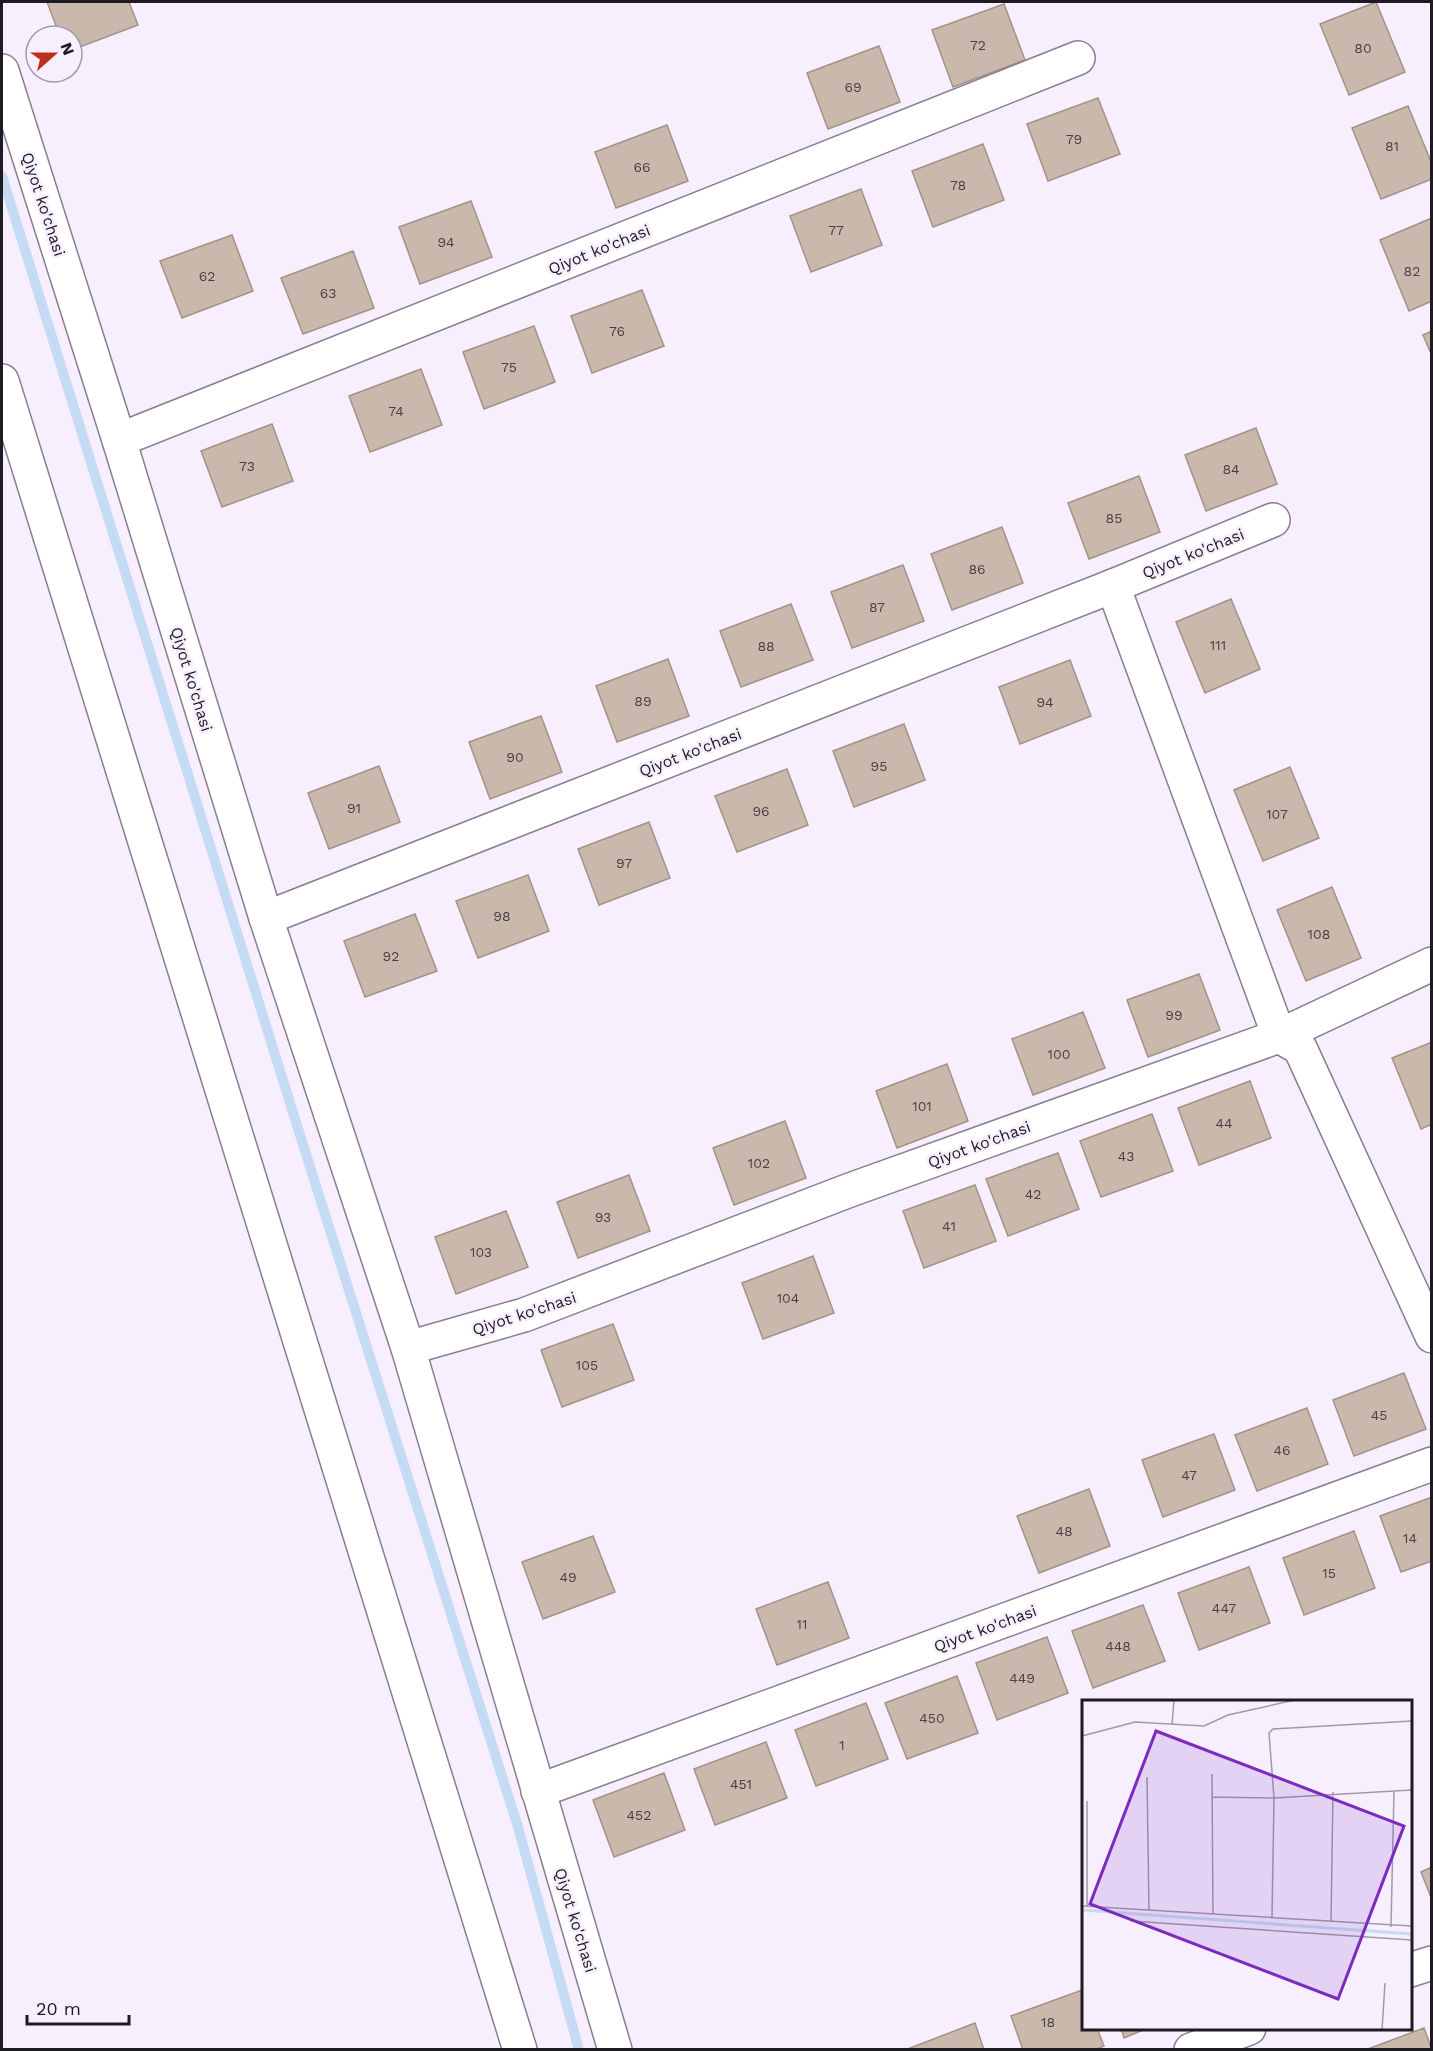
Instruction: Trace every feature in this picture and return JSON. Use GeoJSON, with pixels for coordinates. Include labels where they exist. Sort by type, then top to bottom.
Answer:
{"type":"FeatureCollection","features":[{"type":"Feature","properties":{"kind":"street","name":"Qiyot ko'chasi"},"geometry":{"type":"LineString","coordinates":[[118,440],[1078,58]]}},
{"type":"Feature","properties":{"kind":"street","name":"Qiyot ko'chasi"},"geometry":{"type":"LineString","coordinates":[[2,71],[266,918],[408,1348],[615,2049]]}},
{"type":"Feature","properties":{"kind":"street"},"geometry":{"type":"LineString","coordinates":[[2,381],[520,2049]]}},
{"type":"Feature","properties":{"kind":"street","name":"Qiyot ko'chasi"},"geometry":{"type":"LineString","coordinates":[[266,918],[1113,586],[1273,520]]}},
{"type":"Feature","properties":{"kind":"street"},"geometry":{"type":"LineString","coordinates":[[1113,586],[1279,1036],[1300,1048],[1431,1336]]}},
{"type":"Feature","properties":{"kind":"street","name":"Qiyot ko'chasi"},"geometry":{"type":"LineString","coordinates":[[408,1348],[524,1315],[850,1190],[1279,1036],[1431,964]]}},
{"type":"Feature","properties":{"kind":"street","name":"Qiyot ko'chasi"},"geometry":{"type":"LineString","coordinates":[[538,1791],[1431,1464]]}},
{"type":"Feature","properties":{"kind":"street"},"geometry":{"type":"LineString","coordinates":[[1412,1969],[1431,1963]]}},
{"type":"Feature","properties":{"kind":"street"},"geometry":{"type":"LineString","coordinates":[[1191,2049],[1243,2030]]}},
{"type":"Feature","properties":{"kind":"building"},"geometry":{"type":"Polygon","coordinates":[[[47,2],[129,2],[138,25],[84,45],[84,24],[55,24],[47,2]]]}},
{"type":"Feature","properties":{"kind":"building"},"geometry":{"type":"Polygon","coordinates":[[[1376,2],[1405,72],[1349,95],[1320,24],[1376,2]]]}},
{"type":"Feature","properties":{"kind":"building"},"geometry":{"type":"Polygon","coordinates":[[[1004,4],[1025,60],[953,87],[932,30],[1004,4]]]}},
{"type":"Feature","properties":{"kind":"building"},"geometry":{"type":"Polygon","coordinates":[[[879,46],[900,102],[828,129],[807,73],[879,46]]]}},
{"type":"Feature","properties":{"kind":"building"},"geometry":{"type":"Polygon","coordinates":[[[1098,98],[1120,154],[1048,181],[1027,124],[1098,98]]]}},
{"type":"Feature","properties":{"kind":"building"},"geometry":{"type":"Polygon","coordinates":[[[1408,106],[1432,164],[1432,179],[1381,199],[1352,128],[1408,106]]]}},
{"type":"Feature","properties":{"kind":"building"},"geometry":{"type":"Polygon","coordinates":[[[667,125],[688,181],[616,208],[595,152],[667,125]]]}},
{"type":"Feature","properties":{"kind":"building"},"geometry":{"type":"Polygon","coordinates":[[[983,144],[1004,200],[933,227],[912,171],[983,144]]]}},
{"type":"Feature","properties":{"kind":"building"},"geometry":{"type":"Polygon","coordinates":[[[861,189],[882,245],[811,272],[790,216],[861,189]]]}},
{"type":"Feature","properties":{"kind":"building"},"geometry":{"type":"Polygon","coordinates":[[[471,201],[492,257],[420,284],[399,227],[471,201]]]}},
{"type":"Feature","properties":{"kind":"building"},"geometry":{"type":"Polygon","coordinates":[[[1432,218],[1432,301],[1409,311],[1380,240],[1432,218]]]}},
{"type":"Feature","properties":{"kind":"building"},"geometry":{"type":"Polygon","coordinates":[[[232,235],[253,291],[182,318],[160,261],[232,235]]]}},
{"type":"Feature","properties":{"kind":"building"},"geometry":{"type":"Polygon","coordinates":[[[353,251],[374,308],[303,334],[281,278],[353,251]]]}},
{"type":"Feature","properties":{"kind":"building"},"geometry":{"type":"Polygon","coordinates":[[[642,290],[664,346],[592,373],[571,316],[642,290]]]}},
{"type":"Feature","properties":{"kind":"building"},"geometry":{"type":"Polygon","coordinates":[[[534,326],[555,382],[484,409],[463,352],[534,326]]]}},
{"type":"Feature","properties":{"kind":"building"},"geometry":{"type":"Polygon","coordinates":[[[1432,331],[1432,356],[1423,335],[1432,331]]]}},
{"type":"Feature","properties":{"kind":"building"},"geometry":{"type":"Polygon","coordinates":[[[421,369],[442,425],[370,452],[349,396],[421,369]]]}},
{"type":"Feature","properties":{"kind":"building"},"geometry":{"type":"Polygon","coordinates":[[[272,424],[293,481],[222,507],[201,451],[272,424]]]}},
{"type":"Feature","properties":{"kind":"building"},"geometry":{"type":"Polygon","coordinates":[[[1256,428],[1277,484],[1206,511],[1185,455],[1256,428]]]}},
{"type":"Feature","properties":{"kind":"building"},"geometry":{"type":"Polygon","coordinates":[[[1139,476],[1160,532],[1089,559],[1068,503],[1139,476]]]}},
{"type":"Feature","properties":{"kind":"building"},"geometry":{"type":"Polygon","coordinates":[[[1002,527],[1023,583],[952,610],[931,554],[1002,527]]]}},
{"type":"Feature","properties":{"kind":"building"},"geometry":{"type":"Polygon","coordinates":[[[903,565],[924,621],[852,648],[831,592],[903,565]]]}},
{"type":"Feature","properties":{"kind":"building"},"geometry":{"type":"Polygon","coordinates":[[[1231,599],[1260,669],[1205,693],[1176,622],[1231,599]]]}},
{"type":"Feature","properties":{"kind":"building"},"geometry":{"type":"Polygon","coordinates":[[[791,604],[813,660],[741,687],[720,631],[791,604]]]}},
{"type":"Feature","properties":{"kind":"building"},"geometry":{"type":"Polygon","coordinates":[[[668,659],[689,716],[617,742],[596,686],[668,659]]]}},
{"type":"Feature","properties":{"kind":"building"},"geometry":{"type":"Polygon","coordinates":[[[1070,660],[1091,716],[1020,744],[999,687],[1070,660]]]}},
{"type":"Feature","properties":{"kind":"building"},"geometry":{"type":"Polygon","coordinates":[[[541,716],[562,772],[490,799],[469,742],[541,716]]]}},
{"type":"Feature","properties":{"kind":"building"},"geometry":{"type":"Polygon","coordinates":[[[904,724],[925,780],[854,807],[833,751],[904,724]]]}},
{"type":"Feature","properties":{"kind":"building"},"geometry":{"type":"Polygon","coordinates":[[[379,766],[400,822],[329,849],[308,793],[379,766]]]}},
{"type":"Feature","properties":{"kind":"building"},"geometry":{"type":"Polygon","coordinates":[[[1290,767],[1319,838],[1263,861],[1234,790],[1290,767]]]}},
{"type":"Feature","properties":{"kind":"building"},"geometry":{"type":"Polygon","coordinates":[[[787,769],[808,825],[737,852],[715,796],[787,769]]]}},
{"type":"Feature","properties":{"kind":"building"},"geometry":{"type":"Polygon","coordinates":[[[649,822],[670,878],[599,905],[578,849],[649,822]]]}},
{"type":"Feature","properties":{"kind":"building"},"geometry":{"type":"Polygon","coordinates":[[[528,875],[549,931],[478,958],[456,901],[528,875]]]}},
{"type":"Feature","properties":{"kind":"building"},"geometry":{"type":"Polygon","coordinates":[[[1332,887],[1361,958],[1306,981],[1277,910],[1332,887]]]}},
{"type":"Feature","properties":{"kind":"building"},"geometry":{"type":"Polygon","coordinates":[[[415,914],[437,971],[365,997],[344,941],[415,914]]]}},
{"type":"Feature","properties":{"kind":"building"},"geometry":{"type":"Polygon","coordinates":[[[1199,974],[1220,1030],[1148,1057],[1127,1000],[1199,974]]]}},
{"type":"Feature","properties":{"kind":"building"},"geometry":{"type":"Polygon","coordinates":[[[1083,1012],[1105,1068],[1033,1095],[1012,1039],[1083,1012]]]}},
{"type":"Feature","properties":{"kind":"building"},"geometry":{"type":"Polygon","coordinates":[[[1432,1042],[1432,1124],[1421,1129],[1392,1058],[1432,1042]]]}},
{"type":"Feature","properties":{"kind":"building"},"geometry":{"type":"Polygon","coordinates":[[[947,1064],[968,1121],[897,1148],[876,1091],[947,1064]]]}},
{"type":"Feature","properties":{"kind":"building"},"geometry":{"type":"Polygon","coordinates":[[[1250,1081],[1271,1138],[1199,1165],[1178,1108],[1250,1081]]]}},
{"type":"Feature","properties":{"kind":"building"},"geometry":{"type":"Polygon","coordinates":[[[1152,1114],[1173,1171],[1101,1197],[1080,1141],[1152,1114]]]}},
{"type":"Feature","properties":{"kind":"building"},"geometry":{"type":"Polygon","coordinates":[[[785,1121],[806,1178],[734,1205],[713,1148],[785,1121]]]}},
{"type":"Feature","properties":{"kind":"building"},"geometry":{"type":"Polygon","coordinates":[[[1058,1153],[1079,1209],[1008,1236],[986,1179],[1058,1153]]]}},
{"type":"Feature","properties":{"kind":"building"},"geometry":{"type":"Polygon","coordinates":[[[629,1175],[650,1231],[578,1258],[557,1202],[629,1175]]]}},
{"type":"Feature","properties":{"kind":"building"},"geometry":{"type":"Polygon","coordinates":[[[975,1185],[996,1241],[924,1268],[903,1211],[975,1185]]]}},
{"type":"Feature","properties":{"kind":"building"},"geometry":{"type":"Polygon","coordinates":[[[506,1211],[528,1267],[456,1294],[435,1237],[506,1211]]]}},
{"type":"Feature","properties":{"kind":"building"},"geometry":{"type":"Polygon","coordinates":[[[813,1256],[834,1313],[763,1339],[742,1283],[813,1256]]]}},
{"type":"Feature","properties":{"kind":"building"},"geometry":{"type":"Polygon","coordinates":[[[613,1324],[634,1380],[562,1407],[541,1350],[613,1324]]]}},
{"type":"Feature","properties":{"kind":"building"},"geometry":{"type":"Polygon","coordinates":[[[1404,1373],[1426,1429],[1354,1456],[1333,1400],[1404,1373]]]}},
{"type":"Feature","properties":{"kind":"building"},"geometry":{"type":"Polygon","coordinates":[[[1307,1408],[1328,1464],[1257,1491],[1235,1435],[1307,1408]]]}},
{"type":"Feature","properties":{"kind":"building"},"geometry":{"type":"Polygon","coordinates":[[[1214,1434],[1235,1490],[1163,1517],[1142,1460],[1214,1434]]]}},
{"type":"Feature","properties":{"kind":"building"},"geometry":{"type":"Polygon","coordinates":[[[1089,1489],[1110,1546],[1039,1573],[1017,1516],[1089,1489]]]}},
{"type":"Feature","properties":{"kind":"building"},"geometry":{"type":"Polygon","coordinates":[[[1432,1497],[1432,1561],[1401,1572],[1380,1516],[1432,1497]]]}},
{"type":"Feature","properties":{"kind":"building"},"geometry":{"type":"Polygon","coordinates":[[[1354,1531],[1375,1588],[1304,1615],[1283,1558],[1354,1531]]]}},
{"type":"Feature","properties":{"kind":"building"},"geometry":{"type":"Polygon","coordinates":[[[593,1536],[615,1592],[543,1619],[522,1562],[593,1536]]]}},
{"type":"Feature","properties":{"kind":"building"},"geometry":{"type":"Polygon","coordinates":[[[1249,1567],[1270,1623],[1199,1650],[1178,1593],[1249,1567]]]}},
{"type":"Feature","properties":{"kind":"building"},"geometry":{"type":"Polygon","coordinates":[[[828,1582],[849,1638],[777,1665],[756,1609],[828,1582]]]}},
{"type":"Feature","properties":{"kind":"building"},"geometry":{"type":"Polygon","coordinates":[[[1143,1605],[1165,1661],[1093,1688],[1072,1631],[1143,1605]]]}},
{"type":"Feature","properties":{"kind":"building"},"geometry":{"type":"Polygon","coordinates":[[[1047,1637],[1068,1693],[997,1720],[976,1663],[1047,1637]]]}},
{"type":"Feature","properties":{"kind":"building"},"geometry":{"type":"Polygon","coordinates":[[[957,1676],[978,1733],[907,1759],[885,1703],[957,1676]]]}},
{"type":"Feature","properties":{"kind":"building"},"geometry":{"type":"Polygon","coordinates":[[[866,1703],[888,1759],[816,1786],[795,1730],[866,1703]]]}},
{"type":"Feature","properties":{"kind":"building"},"geometry":{"type":"Polygon","coordinates":[[[766,1742],[787,1798],[715,1825],[694,1769],[766,1742]]]}},
{"type":"Feature","properties":{"kind":"building"},"geometry":{"type":"Polygon","coordinates":[[[664,1773],[685,1830],[614,1857],[593,1800],[664,1773]]]}},
{"type":"Feature","properties":{"kind":"building"},"geometry":{"type":"Polygon","coordinates":[[[1432,1867],[1432,1900],[1421,1872],[1432,1867]]]}},
{"type":"Feature","properties":{"kind":"building"},"geometry":{"type":"Polygon","coordinates":[[[1082,1990],[1082,2030],[1098,2030],[1104,2046],[1094,2050],[1023,2050],[1011,2016],[1082,1990]]]}},
{"type":"Feature","properties":{"kind":"building"},"geometry":{"type":"Polygon","coordinates":[[[975,2023],[984,2050],[905,2050],[975,2023]]]}},
{"type":"Feature","properties":{"kind":"building"},"geometry":{"type":"Polygon","coordinates":[[[1424,2028],[1432,2050],[1365,2050],[1424,2028]]]}},
{"type":"Feature","properties":{"kind":"building"},"geometry":{"type":"Polygon","coordinates":[[[1122,2030],[1143,2030],[1124,2038],[1122,2030]]]}},
{"type":"Feature","properties":{"kind":"waterway"},"geometry":{"type":"LineString","coordinates":[[2,176],[518,1827],[579,2050]]}}]}
